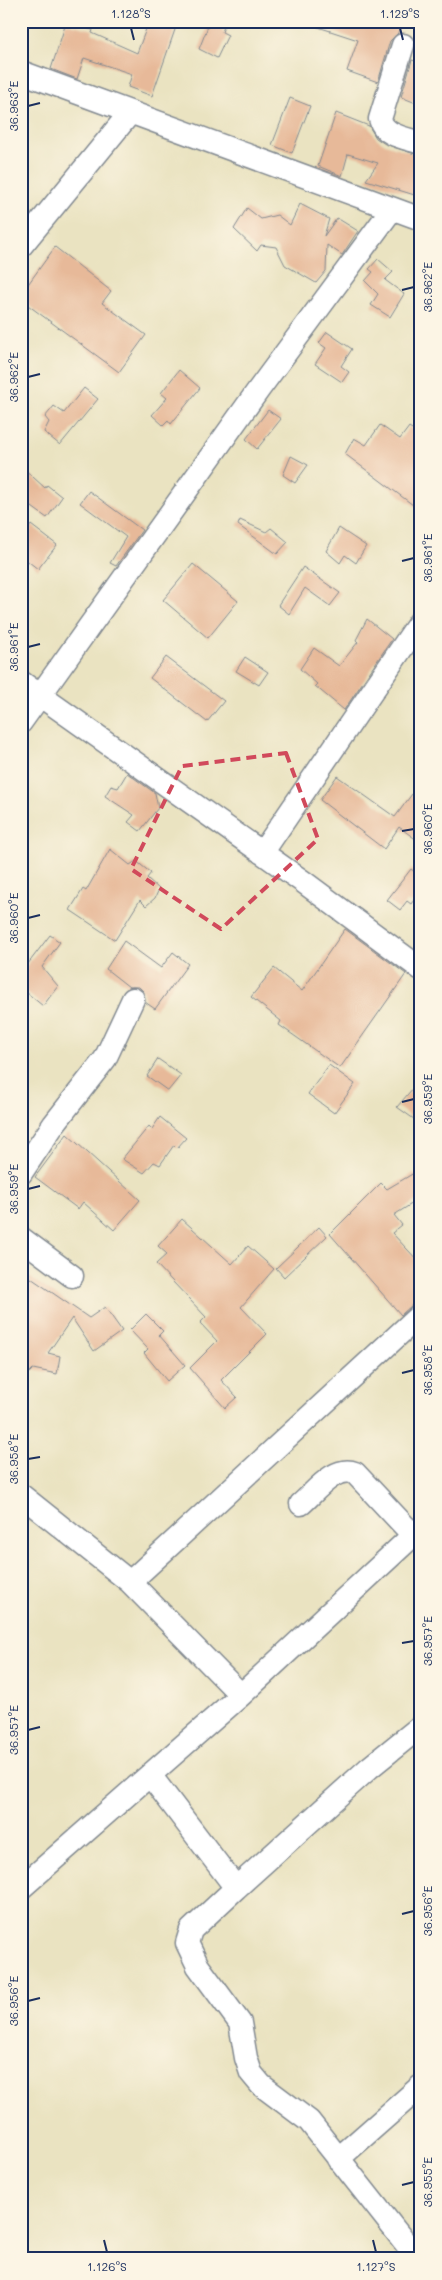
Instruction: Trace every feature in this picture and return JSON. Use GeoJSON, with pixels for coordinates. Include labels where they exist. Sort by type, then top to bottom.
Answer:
{"type":"FeatureCollection","features":[{"type":"Feature","properties":{"kind":"street"},"geometry":{"type":"LineString","coordinates":[[403,44],[380,119],[388,132],[421,143]]}},
{"type":"Feature","properties":{"kind":"street"},"geometry":{"type":"LineString","coordinates":[[21,72],[421,219]]}},
{"type":"Feature","properties":{"kind":"street"},"geometry":{"type":"LineString","coordinates":[[21,246],[130,113]]}},
{"type":"Feature","properties":{"kind":"street"},"geometry":{"type":"LineString","coordinates":[[21,722],[259,389],[392,209]]}},
{"type":"Feature","properties":{"kind":"street"},"geometry":{"type":"LineString","coordinates":[[262,852],[421,620]]}},
{"type":"Feature","properties":{"kind":"street"},"geometry":{"type":"LineString","coordinates":[[21,682],[262,852],[421,969]]}},
{"type":"Feature","properties":{"kind":"street"},"geometry":{"type":"LineString","coordinates":[[21,1173],[54,1124],[105,1059],[133,999]]}},
{"type":"Feature","properties":{"kind":"street"},"geometry":{"type":"LineString","coordinates":[[21,1238],[72,1276]]}},
{"type":"Feature","properties":{"kind":"street"},"geometry":{"type":"LineString","coordinates":[[130,1582],[421,1314]]}},
{"type":"Feature","properties":{"kind":"street"},"geometry":{"type":"LineString","coordinates":[[21,1888],[241,1695],[417,1531],[355,1473],[348,1470],[342,1470],[334,1474],[301,1504]]}},
{"type":"Feature","properties":{"kind":"street"},"geometry":{"type":"LineString","coordinates":[[21,1495],[130,1582],[241,1695]]}},
{"type":"Feature","properties":{"kind":"street"},"geometry":{"type":"LineString","coordinates":[[418,2259],[308,2121],[261,2085],[252,2073],[246,2058],[240,2023],[191,1953],[187,1943],[191,1930],[236,1888],[369,1768],[421,1726]]}},
{"type":"Feature","properties":{"kind":"street"},"geometry":{"type":"LineString","coordinates":[[150,1775],[236,1888]]}},
{"type":"Feature","properties":{"kind":"street"},"geometry":{"type":"LineString","coordinates":[[338,2159],[421,2086]]}},
{"type":"Feature","properties":{"kind":"highlighted area"},"geometry":{"type":"Polygon","coordinates":[[[286,753],[318,839],[221,929],[131,869],[182,766],[286,753]]]}},
{"type":"Feature","properties":{"kind":"building"},"geometry":{"type":"Polygon","coordinates":[[[149,21],[178,21],[152,96],[128,87],[132,74],[84,58],[77,79],[51,69],[66,23],[93,30],[92,33],[137,53],[149,21]]]}},
{"type":"Feature","properties":{"kind":"building"},"geometry":{"type":"Polygon","coordinates":[[[210,21],[226,21],[222,32],[228,35],[217,58],[199,49],[210,21]]]}},
{"type":"Feature","properties":{"kind":"building"},"geometry":{"type":"Polygon","coordinates":[[[309,21],[401,21],[398,33],[390,41],[378,82],[347,71],[358,40],[309,24],[309,21]]]}},
{"type":"Feature","properties":{"kind":"building"},"geometry":{"type":"Polygon","coordinates":[[[412,60],[421,63],[421,105],[401,97],[412,60]]]}},
{"type":"Feature","properties":{"kind":"building"},"geometry":{"type":"Polygon","coordinates":[[[290,98],[310,106],[292,153],[272,145],[290,98]]]}},
{"type":"Feature","properties":{"kind":"building"},"geometry":{"type":"Polygon","coordinates":[[[336,113],[369,126],[376,138],[385,144],[421,156],[421,197],[366,180],[378,163],[348,154],[342,176],[318,166],[336,113]]]}},
{"type":"Feature","properties":{"kind":"building"},"geometry":{"type":"Polygon","coordinates":[[[300,204],[329,219],[324,236],[337,218],[358,231],[342,255],[327,245],[326,271],[316,283],[285,265],[276,247],[261,245],[257,251],[234,229],[247,208],[261,219],[277,215],[290,225],[300,204]]]}},
{"type":"Feature","properties":{"kind":"building"},"geometry":{"type":"Polygon","coordinates":[[[55,247],[111,291],[102,303],[146,335],[119,372],[21,300],[21,294],[55,247]]]}},
{"type":"Feature","properties":{"kind":"building"},"geometry":{"type":"Polygon","coordinates":[[[378,259],[393,272],[385,280],[404,294],[390,317],[371,305],[378,294],[365,281],[373,272],[369,269],[378,259]]]}},
{"type":"Feature","properties":{"kind":"building"},"geometry":{"type":"Polygon","coordinates":[[[327,332],[352,349],[341,366],[349,372],[342,382],[315,364],[326,348],[319,343],[327,332]]]}},
{"type":"Feature","properties":{"kind":"building"},"geometry":{"type":"Polygon","coordinates":[[[179,370],[200,388],[171,424],[168,420],[163,425],[152,415],[167,398],[161,393],[179,370]]]}},
{"type":"Feature","properties":{"kind":"building"},"geometry":{"type":"Polygon","coordinates":[[[84,388],[98,399],[60,445],[44,432],[49,422],[45,417],[54,406],[64,413],[84,388]]]}},
{"type":"Feature","properties":{"kind":"building"},"geometry":{"type":"Polygon","coordinates":[[[268,410],[281,419],[257,449],[246,439],[268,410]]]}},
{"type":"Feature","properties":{"kind":"building"},"geometry":{"type":"Polygon","coordinates":[[[380,425],[400,439],[409,427],[421,435],[421,511],[345,454],[354,438],[366,445],[380,425]]]}},
{"type":"Feature","properties":{"kind":"building"},"geometry":{"type":"Polygon","coordinates":[[[291,456],[308,465],[295,483],[283,475],[291,456]]]}},
{"type":"Feature","properties":{"kind":"building"},"geometry":{"type":"Polygon","coordinates":[[[21,466],[45,488],[47,485],[62,497],[47,518],[21,499],[21,466]]]}},
{"type":"Feature","properties":{"kind":"building"},"geometry":{"type":"Polygon","coordinates":[[[89,491],[142,530],[116,566],[110,563],[126,537],[80,503],[89,491]]]}},
{"type":"Feature","properties":{"kind":"building"},"geometry":{"type":"Polygon","coordinates":[[[240,520],[266,532],[271,528],[288,542],[277,554],[238,525],[240,520]]]}},
{"type":"Feature","properties":{"kind":"building"},"geometry":{"type":"Polygon","coordinates":[[[31,525],[57,545],[38,569],[21,556],[21,538],[31,525]]]}},
{"type":"Feature","properties":{"kind":"building"},"geometry":{"type":"Polygon","coordinates":[[[339,528],[366,546],[356,563],[345,555],[340,563],[326,551],[339,528]]]}},
{"type":"Feature","properties":{"kind":"building"},"geometry":{"type":"Polygon","coordinates":[[[193,564],[238,601],[208,638],[163,600],[193,564]]]}},
{"type":"Feature","properties":{"kind":"building"},"geometry":{"type":"Polygon","coordinates":[[[303,567],[340,593],[330,606],[305,588],[289,614],[278,605],[303,567]]]}},
{"type":"Feature","properties":{"kind":"building"},"geometry":{"type":"Polygon","coordinates":[[[367,619],[392,639],[344,710],[315,686],[317,684],[300,669],[314,648],[339,666],[358,642],[356,640],[367,619]]]}},
{"type":"Feature","properties":{"kind":"building"},"geometry":{"type":"Polygon","coordinates":[[[166,657],[224,701],[207,722],[150,678],[166,657]]]}},
{"type":"Feature","properties":{"kind":"building"},"geometry":{"type":"Polygon","coordinates":[[[245,657],[268,672],[259,685],[236,671],[245,657]]]}},
{"type":"Feature","properties":{"kind":"building"},"geometry":{"type":"Polygon","coordinates":[[[127,773],[155,793],[158,808],[140,831],[128,822],[134,815],[105,796],[111,786],[118,788],[127,773]]]}},
{"type":"Feature","properties":{"kind":"building"},"geometry":{"type":"Polygon","coordinates":[[[337,776],[395,817],[412,794],[421,801],[421,843],[399,827],[384,849],[320,800],[337,776]]]}},
{"type":"Feature","properties":{"kind":"building"},"geometry":{"type":"Polygon","coordinates":[[[110,849],[130,865],[136,861],[151,873],[147,878],[159,889],[155,898],[146,906],[140,900],[115,940],[70,910],[83,889],[86,891],[110,849]]]}},
{"type":"Feature","properties":{"kind":"building"},"geometry":{"type":"Polygon","coordinates":[[[411,869],[421,877],[415,885],[421,890],[411,904],[407,901],[400,910],[387,900],[411,869]]]}},
{"type":"Feature","properties":{"kind":"building"},"geometry":{"type":"Polygon","coordinates":[[[345,929],[406,974],[340,1068],[279,1025],[281,1021],[251,997],[274,968],[302,991],[345,929]]]}},
{"type":"Feature","properties":{"kind":"building"},"geometry":{"type":"Polygon","coordinates":[[[50,935],[60,942],[42,967],[58,986],[43,1006],[21,988],[21,973],[50,935]]]}},
{"type":"Feature","properties":{"kind":"building"},"geometry":{"type":"Polygon","coordinates":[[[124,941],[161,968],[173,952],[188,964],[155,1009],[145,1002],[144,992],[139,987],[129,987],[106,969],[124,941]]]}},
{"type":"Feature","properties":{"kind":"building"},"geometry":{"type":"Polygon","coordinates":[[[158,1059],[181,1075],[168,1091],[147,1076],[158,1059]]]}},
{"type":"Feature","properties":{"kind":"building"},"geometry":{"type":"Polygon","coordinates":[[[329,1065],[355,1084],[334,1113],[308,1094],[329,1065]]]}},
{"type":"Feature","properties":{"kind":"building"},"geometry":{"type":"Polygon","coordinates":[[[413,1088],[421,1094],[421,1124],[397,1107],[413,1088]]]}},
{"type":"Feature","properties":{"kind":"building"},"geometry":{"type":"Polygon","coordinates":[[[160,1117],[186,1138],[177,1148],[174,1145],[160,1165],[154,1162],[144,1173],[122,1159],[149,1126],[152,1129],[160,1117]]]}},
{"type":"Feature","properties":{"kind":"building"},"geometry":{"type":"Polygon","coordinates":[[[67,1134],[140,1200],[114,1230],[83,1202],[78,1209],[35,1177],[67,1134]]]}},
{"type":"Feature","properties":{"kind":"building"},"geometry":{"type":"Polygon","coordinates":[[[414,1173],[421,1183],[421,1198],[394,1215],[402,1225],[392,1233],[421,1264],[421,1301],[413,1304],[401,1315],[330,1234],[381,1183],[387,1189],[414,1173]]]}},
{"type":"Feature","properties":{"kind":"building"},"geometry":{"type":"Polygon","coordinates":[[[182,1219],[232,1264],[248,1246],[274,1269],[241,1307],[267,1334],[221,1380],[237,1397],[225,1408],[190,1368],[217,1341],[200,1323],[206,1317],[156,1264],[167,1254],[158,1246],[182,1219]]]}},
{"type":"Feature","properties":{"kind":"building"},"geometry":{"type":"Polygon","coordinates":[[[319,1227],[327,1236],[284,1277],[276,1268],[319,1227]]]}},
{"type":"Feature","properties":{"kind":"building"},"geometry":{"type":"Polygon","coordinates":[[[28,1276],[89,1318],[105,1307],[122,1331],[94,1351],[72,1318],[48,1353],[60,1356],[57,1374],[33,1369],[29,1373],[21,1367],[21,1286],[28,1276]]]}},
{"type":"Feature","properties":{"kind":"building"},"geometry":{"type":"Polygon","coordinates":[[[146,1314],[163,1331],[159,1335],[185,1365],[167,1381],[144,1353],[148,1349],[130,1330],[146,1314]]]}}]}
